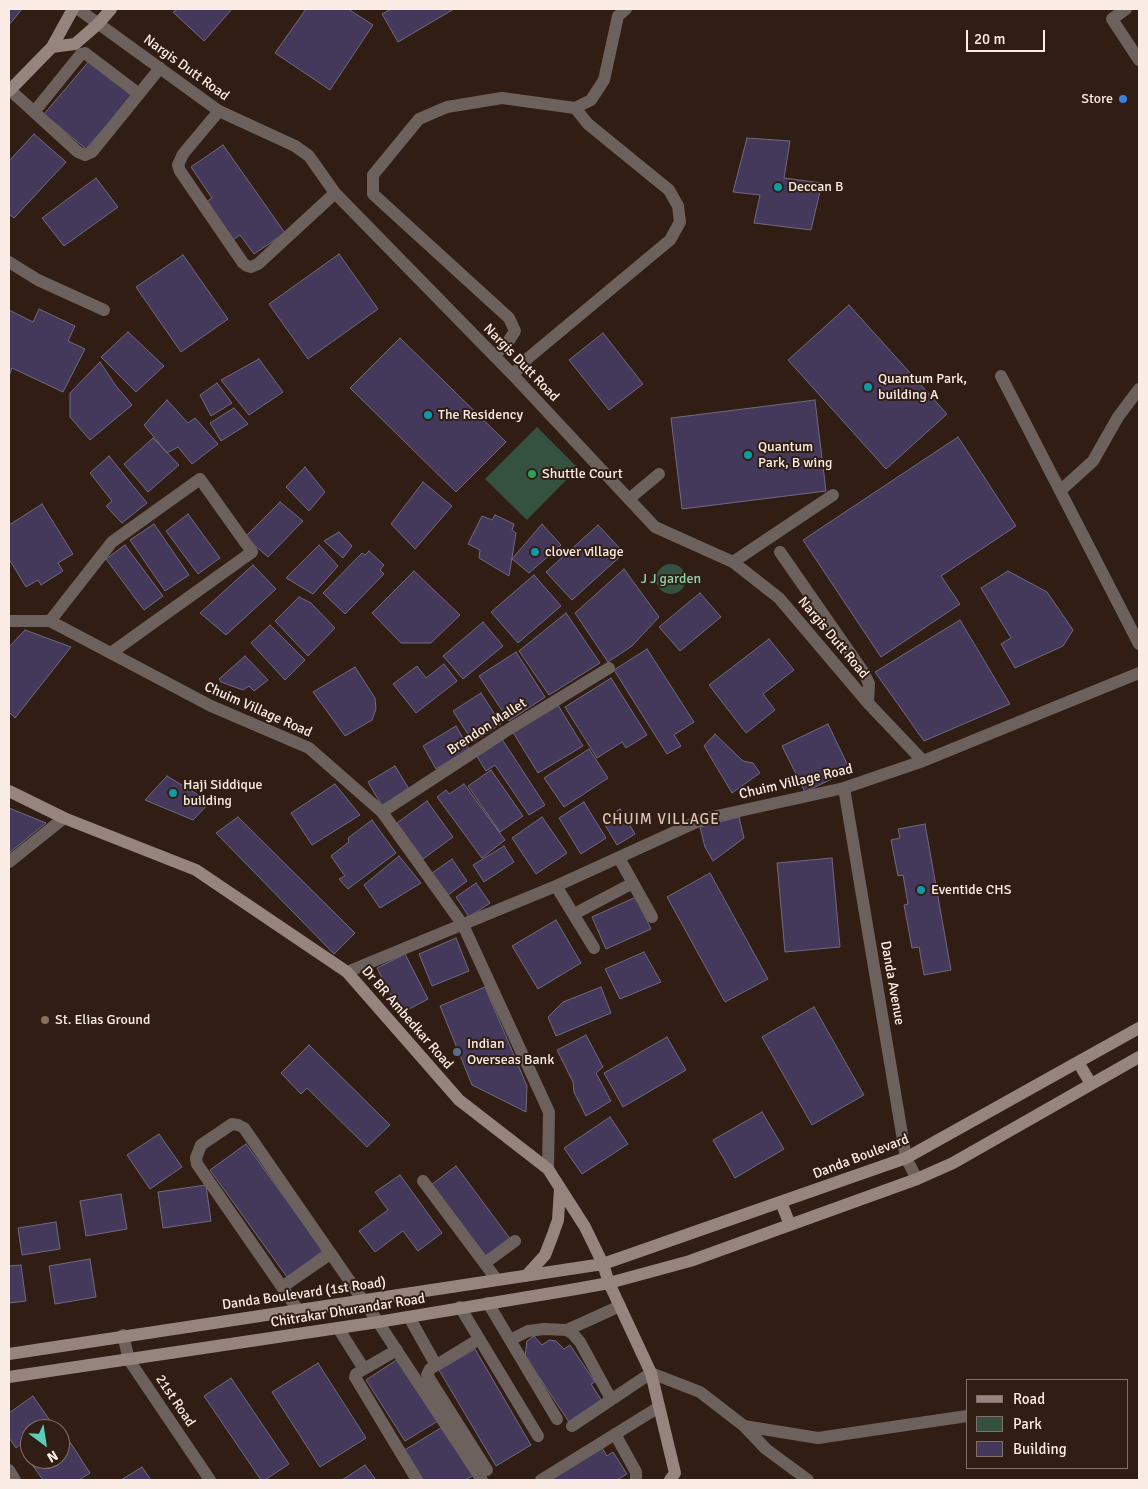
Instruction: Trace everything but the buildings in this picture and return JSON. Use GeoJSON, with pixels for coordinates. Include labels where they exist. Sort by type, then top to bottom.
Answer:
{"type":"FeatureCollection","features":[{"type":"Feature","properties":{"kind":"main road"},"geometry":{"type":"LineString","coordinates":[[9,91],[52,47],[73,9]]}},
{"type":"Feature","properties":{"kind":"main road"},"geometry":{"type":"LineString","coordinates":[[52,47],[75,44],[98,24],[111,9]]}},
{"type":"Feature","properties":{"kind":"main road","name":"Dr BR Ambedkar Road"},"geometry":{"type":"LineString","coordinates":[[9,791],[64,818],[196,870],[347,972],[459,1100],[548,1169],[585,1227],[651,1373],[675,1473],[670,1480]]}},
{"type":"Feature","properties":{"kind":"main road","name":"Danda Boulevard"},"geometry":{"type":"LineString","coordinates":[[603,1264],[906,1158],[1139,1028]]}},
{"type":"Feature","properties":{"kind":"main road","name":"Chitrakar Dhurandar Road"},"geometry":{"type":"LineString","coordinates":[[9,1377],[378,1322],[609,1283],[690,1261],[917,1179],[953,1162],[1139,1057]]}},
{"type":"Feature","properties":{"kind":"main road"},"geometry":{"type":"LineString","coordinates":[[1078,1062],[1092,1084]]}},
{"type":"Feature","properties":{"kind":"main road"},"geometry":{"type":"LineString","coordinates":[[526,1276],[545,1255],[552,1237],[558,1220],[560,1188]]}},
{"type":"Feature","properties":{"kind":"main road"},"geometry":{"type":"LineString","coordinates":[[781,1202],[790,1225]]}},
{"type":"Feature","properties":{"kind":"main road","name":"Danda Boulevard (1st Road)"},"geometry":{"type":"LineString","coordinates":[[9,1354],[123,1335],[603,1264]]}},
{"type":"Feature","properties":{"kind":"street","name":"Nargis Dutt Road"},"geometry":{"type":"LineString","coordinates":[[78,9],[219,111],[295,146],[309,156],[335,193],[513,375],[655,527],[733,562],[779,598],[868,702],[923,761]]}},
{"type":"Feature","properties":{"kind":"street"},"geometry":{"type":"LineString","coordinates":[[494,356],[508,342],[515,331],[509,318],[373,194],[373,175],[419,119],[447,107],[502,98],[575,108],[591,100],[604,80],[618,16],[626,9]]}},
{"type":"Feature","properties":{"kind":"street"},"geometry":{"type":"LineString","coordinates":[[1126,9],[1112,19],[1139,60]]}},
{"type":"Feature","properties":{"kind":"street"},"geometry":{"type":"LineString","coordinates":[[34,112],[81,54],[85,53],[139,94]]}},
{"type":"Feature","properties":{"kind":"street"},"geometry":{"type":"LineString","coordinates":[[9,91],[78,152],[85,155],[92,152],[160,68]]}},
{"type":"Feature","properties":{"kind":"street"},"geometry":{"type":"LineString","coordinates":[[513,375],[534,353],[670,240],[680,222],[678,206],[669,190],[588,124],[575,108]]}},
{"type":"Feature","properties":{"kind":"street"},"geometry":{"type":"LineString","coordinates":[[219,111],[183,154],[178,165],[180,171],[243,263],[247,266],[251,267],[258,264],[335,193]]}},
{"type":"Feature","properties":{"kind":"street"},"geometry":{"type":"LineString","coordinates":[[9,262],[38,280],[104,310]]}},
{"type":"Feature","properties":{"kind":"street"},"geometry":{"type":"LineString","coordinates":[[1001,376],[1139,644]]}},
{"type":"Feature","properties":{"kind":"street"},"geometry":{"type":"LineString","coordinates":[[1060,491],[1093,461],[1118,417],[1139,389]]}},
{"type":"Feature","properties":{"kind":"street"},"geometry":{"type":"LineString","coordinates":[[629,499],[658,474]]}},
{"type":"Feature","properties":{"kind":"street"},"geometry":{"type":"LineString","coordinates":[[50,621],[112,542],[200,479],[252,552],[111,654]]}},
{"type":"Feature","properties":{"kind":"street"},"geometry":{"type":"LineString","coordinates":[[733,562],[833,495]]}},
{"type":"Feature","properties":{"kind":"street"},"geometry":{"type":"LineString","coordinates":[[780,552],[864,673],[869,684],[868,702]]}},
{"type":"Feature","properties":{"kind":"street","name":"Chuim Village Road"},"geometry":{"type":"LineString","coordinates":[[9,621],[50,621],[211,706],[309,748],[382,812],[463,925],[549,1112],[548,1169]]}},
{"type":"Feature","properties":{"kind":"street","name":"Brendon Mallet"},"geometry":{"type":"LineString","coordinates":[[382,812],[506,731],[609,668]]}},
{"type":"Feature","properties":{"kind":"street","name":"Chuim Village Road"},"geometry":{"type":"LineString","coordinates":[[347,972],[556,886],[703,820],[844,788],[923,761],[1139,673]]}},
{"type":"Feature","properties":{"kind":"street","name":"Danda Avenue"},"geometry":{"type":"LineString","coordinates":[[844,788],[906,1158],[917,1179]]}},
{"type":"Feature","properties":{"kind":"street"},"geometry":{"type":"LineString","coordinates":[[9,862],[64,818]]}},
{"type":"Feature","properties":{"kind":"street"},"geometry":{"type":"LineString","coordinates":[[619,858],[652,917]]}},
{"type":"Feature","properties":{"kind":"street"},"geometry":{"type":"LineString","coordinates":[[574,914],[633,883]]}},
{"type":"Feature","properties":{"kind":"street"},"geometry":{"type":"LineString","coordinates":[[556,886],[594,948]]}},
{"type":"Feature","properties":{"kind":"street"},"geometry":{"type":"LineString","coordinates":[[298,1310],[197,1164],[196,1158],[202,1145],[232,1124],[244,1128],[484,1475]]}},
{"type":"Feature","properties":{"kind":"street"},"geometry":{"type":"LineString","coordinates":[[423,1181],[497,1280]]}},
{"type":"Feature","properties":{"kind":"street"},"geometry":{"type":"LineString","coordinates":[[485,1263],[515,1241]]}},
{"type":"Feature","properties":{"kind":"street"},"geometry":{"type":"LineString","coordinates":[[282,1287],[330,1254]]}},
{"type":"Feature","properties":{"kind":"street"},"geometry":{"type":"LineString","coordinates":[[488,1303],[557,1420]]}},
{"type":"Feature","properties":{"kind":"street"},"geometry":{"type":"LineString","coordinates":[[510,1340],[528,1332],[544,1329],[567,1330],[620,1306]]}},
{"type":"Feature","properties":{"kind":"street"},"geometry":{"type":"LineString","coordinates":[[460,1308],[538,1436]]}},
{"type":"Feature","properties":{"kind":"street"},"geometry":{"type":"LineString","coordinates":[[409,1317],[436,1365]]}},
{"type":"Feature","properties":{"kind":"street"},"geometry":{"type":"LineString","coordinates":[[338,1328],[364,1368]]}},
{"type":"Feature","properties":{"kind":"street"},"geometry":{"type":"LineString","coordinates":[[567,1330],[580,1342],[611,1399]]}},
{"type":"Feature","properties":{"kind":"street","name":"21st Road"},"geometry":{"type":"LineString","coordinates":[[123,1335],[129,1360],[210,1480]]}},
{"type":"Feature","properties":{"kind":"street"},"geometry":{"type":"LineString","coordinates":[[479,1339],[427,1372],[428,1378],[484,1475]]}},
{"type":"Feature","properties":{"kind":"street"},"geometry":{"type":"LineString","coordinates":[[396,1350],[364,1368],[356,1374],[356,1380],[417,1480]]}},
{"type":"Feature","properties":{"kind":"street"},"geometry":{"type":"LineString","coordinates":[[572,1426],[651,1373],[700,1392],[744,1426],[766,1449],[808,1480]]}},
{"type":"Feature","properties":{"kind":"street"},"geometry":{"type":"LineString","coordinates":[[540,1480],[659,1407]]}},
{"type":"Feature","properties":{"kind":"street"},"geometry":{"type":"LineString","coordinates":[[744,1426],[818,1438],[966,1416]]}},
{"type":"Feature","properties":{"kind":"street"},"geometry":{"type":"LineString","coordinates":[[615,1434],[636,1472],[636,1480]]}},
{"type":"Feature","properties":{"kind":"street"},"geometry":{"type":"LineString","coordinates":[[9,1470],[15,1480]]}},
{"type":"Feature","properties":{"kind":"green space","name":"Shuttle Court"},"geometry":{"type":"Polygon","coordinates":[[[537,427],[578,468],[527,520],[485,479],[537,427]]]}},
{"type":"Feature","properties":{"kind":"green space","name":"J J garden"},"geometry":{"type":"Polygon","coordinates":[[[671,564],[677,565],[685,573],[685,585],[677,593],[671,594],[665,593],[657,585],[656,579],[657,573],[665,565],[671,564]]]}},
{"type":"Feature","properties":{"kind":"place","name":"Store"},"geometry":{"type":"Point","coordinates":[1123,99]}},
{"type":"Feature","properties":{"kind":"place","name":"Deccan B"},"geometry":{"type":"Point","coordinates":[778,187]}},
{"type":"Feature","properties":{"kind":"place","name":"Quantum Park, building A"},"geometry":{"type":"Point","coordinates":[868,387]}},
{"type":"Feature","properties":{"kind":"place","name":"The Residency"},"geometry":{"type":"Point","coordinates":[428,415]}},
{"type":"Feature","properties":{"kind":"place","name":"Quantum Park, B wing"},"geometry":{"type":"Point","coordinates":[748,455]}},
{"type":"Feature","properties":{"kind":"place","name":"Shuttle Court"},"geometry":{"type":"Point","coordinates":[532,474]}},
{"type":"Feature","properties":{"kind":"place","name":"clover village"},"geometry":{"type":"Point","coordinates":[535,552]}},
{"type":"Feature","properties":{"kind":"place","name":"Haji Siddique building"},"geometry":{"type":"Point","coordinates":[173,793]}},
{"type":"Feature","properties":{"kind":"place","name":"Eventide CHS"},"geometry":{"type":"Point","coordinates":[921,890]}},
{"type":"Feature","properties":{"kind":"place","name":"St. Elias Ground"},"geometry":{"type":"Point","coordinates":[45,1020]}},
{"type":"Feature","properties":{"kind":"place","name":"Indian Overseas Bank"},"geometry":{"type":"Point","coordinates":[457,1052]}},
{"type":"Feature","properties":{"kind":"district","name":"CHUIM VILLAGE"},"geometry":{"type":"Point","coordinates":[661,820]}}]}
